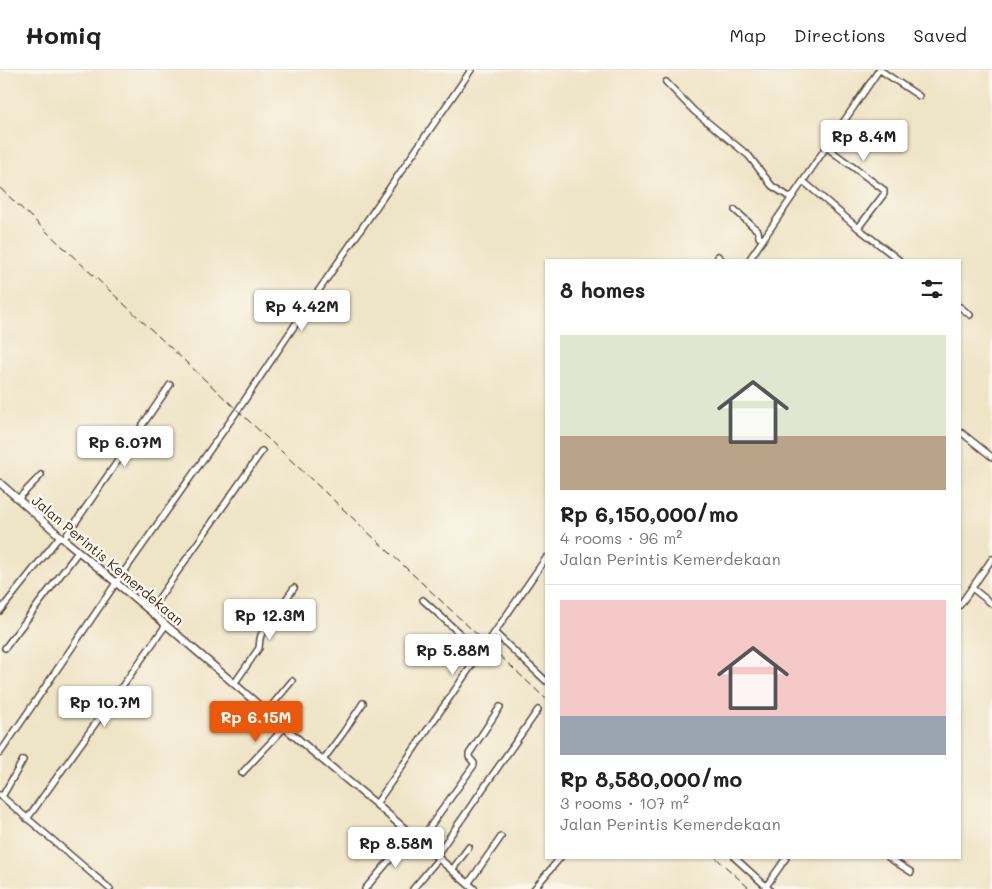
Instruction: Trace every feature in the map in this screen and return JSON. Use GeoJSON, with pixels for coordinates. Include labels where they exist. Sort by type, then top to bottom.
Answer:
{"type":"FeatureCollection","features":[{"type":"Feature","properties":{"kind":"street"},"geometry":{"type":"LineString","coordinates":[[0,753],[471,70]]}},
{"type":"Feature","properties":{"kind":"street"},"geometry":{"type":"LineString","coordinates":[[750,259],[879,70],[919,96]]}},
{"type":"Feature","properties":{"kind":"street"},"geometry":{"type":"LineString","coordinates":[[666,82],[694,111],[749,156],[772,186],[791,198]]}},
{"type":"Feature","properties":{"kind":"street"},"geometry":{"type":"LineString","coordinates":[[826,147],[885,192],[858,228]]}},
{"type":"Feature","properties":{"kind":"street"},"geometry":{"type":"LineString","coordinates":[[803,182],[898,259]]}},
{"type":"Feature","properties":{"kind":"street"},"geometry":{"type":"LineString","coordinates":[[735,210],[758,231],[759,237],[763,240]]}},
{"type":"Feature","properties":{"kind":"street"},"geometry":{"type":"LineString","coordinates":[[961,308],[970,315]]}},
{"type":"Feature","properties":{"kind":"street"},"geometry":{"type":"LineString","coordinates":[[0,611],[62,538],[170,385]]}},
{"type":"Feature","properties":{"kind":"street"},"geometry":{"type":"LineString","coordinates":[[962,433],[992,457]]}},
{"type":"Feature","properties":{"kind":"street"},"geometry":{"type":"LineString","coordinates":[[150,611],[262,451]]}},
{"type":"Feature","properties":{"kind":"street"},"geometry":{"type":"LineString","coordinates":[[18,499],[42,475]]}},
{"type":"Feature","properties":{"kind":"street","name":"Jalan Perintis Kemerdekaan"},"geometry":{"type":"LineString","coordinates":[[0,483],[78,552],[150,611],[474,889]]}},
{"type":"Feature","properties":{"kind":"street"},"geometry":{"type":"LineString","coordinates":[[5,648],[78,552]]}},
{"type":"Feature","properties":{"kind":"street"},"geometry":{"type":"LineString","coordinates":[[376,804],[545,559]]}},
{"type":"Feature","properties":{"kind":"street"},"geometry":{"type":"LineString","coordinates":[[961,604],[992,559]]}},
{"type":"Feature","properties":{"kind":"street"},"geometry":{"type":"LineString","coordinates":[[234,684],[259,648],[261,635],[294,588]]}},
{"type":"Feature","properties":{"kind":"street"},"geometry":{"type":"LineString","coordinates":[[972,588],[992,604]]}},
{"type":"Feature","properties":{"kind":"street"},"geometry":{"type":"LineString","coordinates":[[423,600],[481,653]]}},
{"type":"Feature","properties":{"kind":"street"},"geometry":{"type":"LineString","coordinates":[[27,819],[166,625]]}},
{"type":"Feature","properties":{"kind":"street"},"geometry":{"type":"LineString","coordinates":[[495,633],[545,680]]}},
{"type":"Feature","properties":{"kind":"street"},"geometry":{"type":"LineString","coordinates":[[267,711],[292,681]]}},
{"type":"Feature","properties":{"kind":"street"},"geometry":{"type":"LineString","coordinates":[[323,760],[363,703]]}},
{"type":"Feature","properties":{"kind":"street"},"geometry":{"type":"LineString","coordinates":[[419,842],[474,765],[473,761],[469,758],[469,754],[500,707]]}},
{"type":"Feature","properties":{"kind":"street"},"geometry":{"type":"LineString","coordinates":[[413,889],[538,710]]}},
{"type":"Feature","properties":{"kind":"street"},"geometry":{"type":"LineString","coordinates":[[242,773],[284,727]]}},
{"type":"Feature","properties":{"kind":"street"},"geometry":{"type":"LineString","coordinates":[[23,760],[1,796],[110,889]]}},
{"type":"Feature","properties":{"kind":"street"},"geometry":{"type":"LineString","coordinates":[[365,889],[411,836]]}},
{"type":"Feature","properties":{"kind":"street"},"geometry":{"type":"LineString","coordinates":[[468,884],[500,837]]}},
{"type":"Feature","properties":{"kind":"street"},"geometry":{"type":"LineString","coordinates":[[452,870],[469,847]]}},
{"type":"Feature","properties":{"kind":"street"},"geometry":{"type":"LineString","coordinates":[[534,889],[559,859]]}},
{"type":"Feature","properties":{"kind":"street"},"geometry":{"type":"LineString","coordinates":[[736,859],[766,888],[785,859]]}},
{"type":"Feature","properties":{"kind":"street"},"geometry":{"type":"LineString","coordinates":[[891,859],[911,872]]}},
{"type":"Feature","properties":{"kind":"railway"},"geometry":{"type":"LineString","coordinates":[[0,188],[545,698]]}},
{"type":"Feature","properties":{"kind":"railway"},"geometry":{"type":"LineString","coordinates":[[717,859],[750,889]]}}]}
